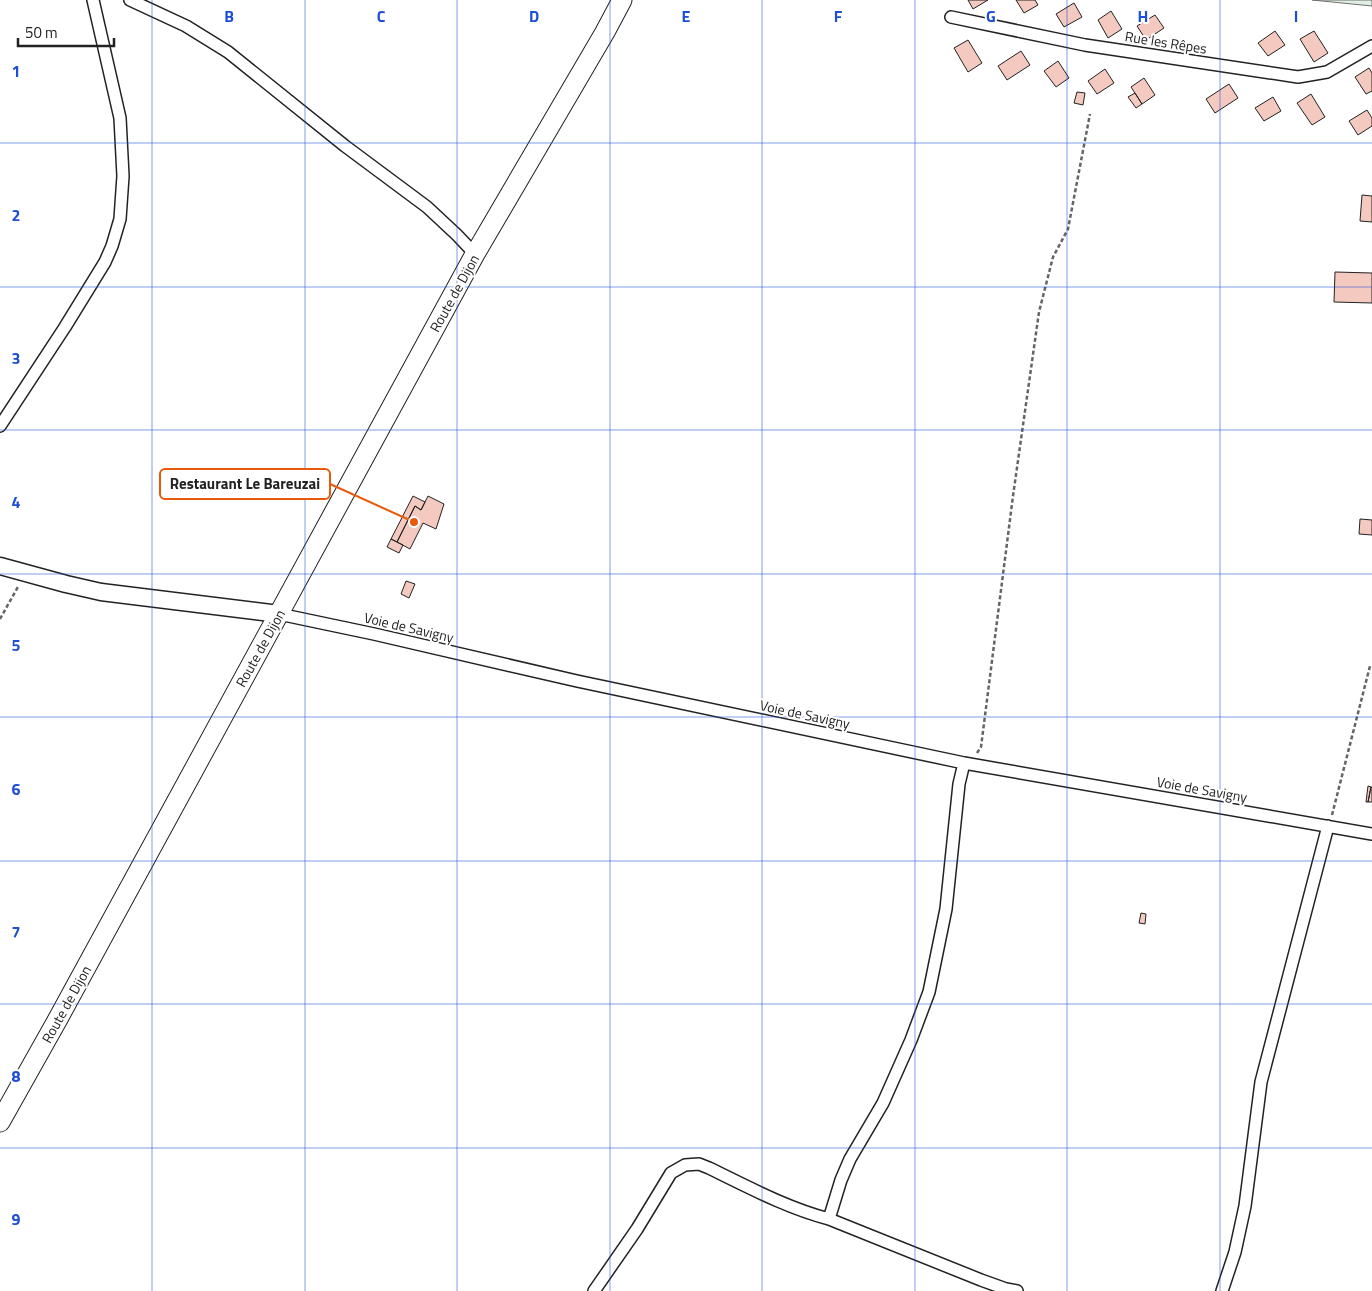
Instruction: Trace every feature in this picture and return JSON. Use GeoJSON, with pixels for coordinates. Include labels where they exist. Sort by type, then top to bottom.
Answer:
{"type":"FeatureCollection","features":[{"type":"Feature","properties":{"kind":"main road","name":"Route de Dijon"},"geometry":{"type":"LineString","coordinates":[[0,1122],[475,254],[622,0]]}},
{"type":"Feature","properties":{"kind":"street"},"geometry":{"type":"LineString","coordinates":[[0,426],[65,327],[104,262],[112,246],[120,219],[123,176],[120,118],[93,0]]}},
{"type":"Feature","properties":{"kind":"street"},"geometry":{"type":"LineString","coordinates":[[130,0],[186,26],[228,52],[345,146],[427,207],[475,254]]}},
{"type":"Feature","properties":{"kind":"street","name":"Rue les Rêpes"},"geometry":{"type":"LineString","coordinates":[[951,17],[1084,45],[1298,77],[1327,72],[1372,46]]}},
{"type":"Feature","properties":{"kind":"street"},"geometry":{"type":"LineString","coordinates":[[0,566],[101,592],[279,614]]}},
{"type":"Feature","properties":{"kind":"street","name":"Voie de Savigny"},"geometry":{"type":"LineString","coordinates":[[279,614],[587,683],[964,763],[1372,834]]}},
{"type":"Feature","properties":{"kind":"street"},"geometry":{"type":"LineString","coordinates":[[829,1219],[841,1180],[850,1159],[883,1103],[911,1040],[929,992],[946,909],[959,784],[964,763]]}},
{"type":"Feature","properties":{"kind":"street"},"geometry":{"type":"LineString","coordinates":[[1222,1291],[1235,1252],[1245,1206],[1263,1074],[1328,826]]}},
{"type":"Feature","properties":{"kind":"street"},"geometry":{"type":"LineString","coordinates":[[594,1291],[637,1229],[671,1173],[685,1164],[699,1164],[806,1213],[829,1219],[981,1280],[1017,1291]]}},
{"type":"Feature","properties":{"kind":"path"},"geometry":{"type":"LineString","coordinates":[[964,763],[974,758],[981,747],[1039,312],[1054,257],[1068,229],[1090,114]]}},
{"type":"Feature","properties":{"kind":"path"},"geometry":{"type":"LineString","coordinates":[[0,619],[25,573]]}},
{"type":"Feature","properties":{"kind":"path"},"geometry":{"type":"LineString","coordinates":[[1328,826],[1370,666]]}},
{"type":"Feature","properties":{"kind":"green space"},"geometry":{"type":"Polygon","coordinates":[[[1312,0],[1372,0],[1372,6],[1312,0]]]}},
{"type":"Feature","properties":{"kind":"building"},"geometry":{"type":"Polygon","coordinates":[[[968,0],[988,0],[973,9],[968,0]]]}},
{"type":"Feature","properties":{"kind":"building"},"geometry":{"type":"Polygon","coordinates":[[[1016,0],[1035,0],[1038,5],[1024,13],[1016,0]]]}},
{"type":"Feature","properties":{"kind":"building"},"geometry":{"type":"Polygon","coordinates":[[[1074,3],[1082,17],[1064,27],[1056,14],[1074,3]]]}},
{"type":"Feature","properties":{"kind":"building"},"geometry":{"type":"Polygon","coordinates":[[[1111,11],[1122,29],[1108,38],[1098,20],[1111,11]]]}},
{"type":"Feature","properties":{"kind":"building"},"geometry":{"type":"Polygon","coordinates":[[[1155,15],[1164,28],[1146,40],[1137,26],[1155,15]]]}},
{"type":"Feature","properties":{"kind":"building"},"geometry":{"type":"Polygon","coordinates":[[[1275,31],[1285,45],[1268,56],[1258,43],[1275,31]]]}},
{"type":"Feature","properties":{"kind":"building"},"geometry":{"type":"Polygon","coordinates":[[[1314,31],[1328,53],[1314,62],[1300,39],[1314,31]]]}},
{"type":"Feature","properties":{"kind":"building"},"geometry":{"type":"Polygon","coordinates":[[[968,40],[982,63],[968,72],[954,48],[968,40]]]}},
{"type":"Feature","properties":{"kind":"building"},"geometry":{"type":"Polygon","coordinates":[[[1021,51],[1030,65],[1007,80],[998,66],[1021,51]]]}},
{"type":"Feature","properties":{"kind":"building"},"geometry":{"type":"Polygon","coordinates":[[[1058,61],[1069,78],[1056,87],[1044,71],[1058,61]]]}},
{"type":"Feature","properties":{"kind":"building"},"geometry":{"type":"Polygon","coordinates":[[[1369,68],[1372,73],[1372,91],[1366,94],[1355,77],[1369,68]]]}},
{"type":"Feature","properties":{"kind":"building"},"geometry":{"type":"Polygon","coordinates":[[[1105,69],[1114,83],[1097,94],[1088,81],[1105,69]]]}},
{"type":"Feature","properties":{"kind":"building"},"geometry":{"type":"Polygon","coordinates":[[[1144,78],[1155,95],[1142,104],[1131,87],[1144,78]]]}},
{"type":"Feature","properties":{"kind":"building"},"geometry":{"type":"Polygon","coordinates":[[[1229,84],[1238,98],[1215,113],[1206,99],[1229,84]]]}},
{"type":"Feature","properties":{"kind":"building"},"geometry":{"type":"Polygon","coordinates":[[[1077,92],[1085,93],[1083,105],[1074,103],[1077,92]]]}},
{"type":"Feature","properties":{"kind":"building"},"geometry":{"type":"Polygon","coordinates":[[[1135,93],[1142,104],[1136,108],[1128,97],[1135,93]]]}},
{"type":"Feature","properties":{"kind":"building"},"geometry":{"type":"Polygon","coordinates":[[[1311,94],[1325,117],[1312,125],[1297,103],[1311,94]]]}},
{"type":"Feature","properties":{"kind":"building"},"geometry":{"type":"Polygon","coordinates":[[[1273,97],[1281,111],[1264,121],[1255,108],[1273,97]]]}},
{"type":"Feature","properties":{"kind":"building"},"geometry":{"type":"Polygon","coordinates":[[[1367,110],[1372,118],[1372,126],[1358,135],[1349,121],[1367,110]]]}},
{"type":"Feature","properties":{"kind":"building"},"geometry":{"type":"Polygon","coordinates":[[[1362,195],[1372,196],[1372,222],[1360,221],[1362,195]]]}},
{"type":"Feature","properties":{"kind":"building"},"geometry":{"type":"Polygon","coordinates":[[[1335,272],[1372,273],[1372,303],[1334,302],[1335,272]]]}},
{"type":"Feature","properties":{"kind":"building"},"geometry":{"type":"Polygon","coordinates":[[[413,496],[425,502],[421,510],[415,506],[397,542],[391,539],[413,496]]]}},
{"type":"Feature","properties":{"kind":"building"},"geometry":{"type":"Polygon","coordinates":[[[428,496],[444,504],[436,529],[423,523],[410,549],[397,542],[415,506],[421,510],[428,496]]]}},
{"type":"Feature","properties":{"kind":"building"},"geometry":{"type":"Polygon","coordinates":[[[1360,519],[1372,520],[1372,535],[1359,534],[1360,519]]]}},
{"type":"Feature","properties":{"kind":"building"},"geometry":{"type":"Polygon","coordinates":[[[391,539],[403,545],[399,553],[387,547],[391,539]]]}},
{"type":"Feature","properties":{"kind":"building"},"geometry":{"type":"Polygon","coordinates":[[[406,581],[415,584],[409,598],[401,594],[406,581]]]}},
{"type":"Feature","properties":{"kind":"building"},"geometry":{"type":"Polygon","coordinates":[[[1368,786],[1371,787],[1368,802],[1366,802],[1368,786]]]}},
{"type":"Feature","properties":{"kind":"building"},"geometry":{"type":"Polygon","coordinates":[[[1371,787],[1372,802],[1368,802],[1371,787]]]}},
{"type":"Feature","properties":{"kind":"building"},"geometry":{"type":"Polygon","coordinates":[[[1141,913],[1146,914],[1145,924],[1139,923],[1141,913]]]}},
{"type":"Feature","properties":{"kind":"place","name":"Restaurant Le Bareuzai"},"geometry":{"type":"Point","coordinates":[414,522]}}]}
